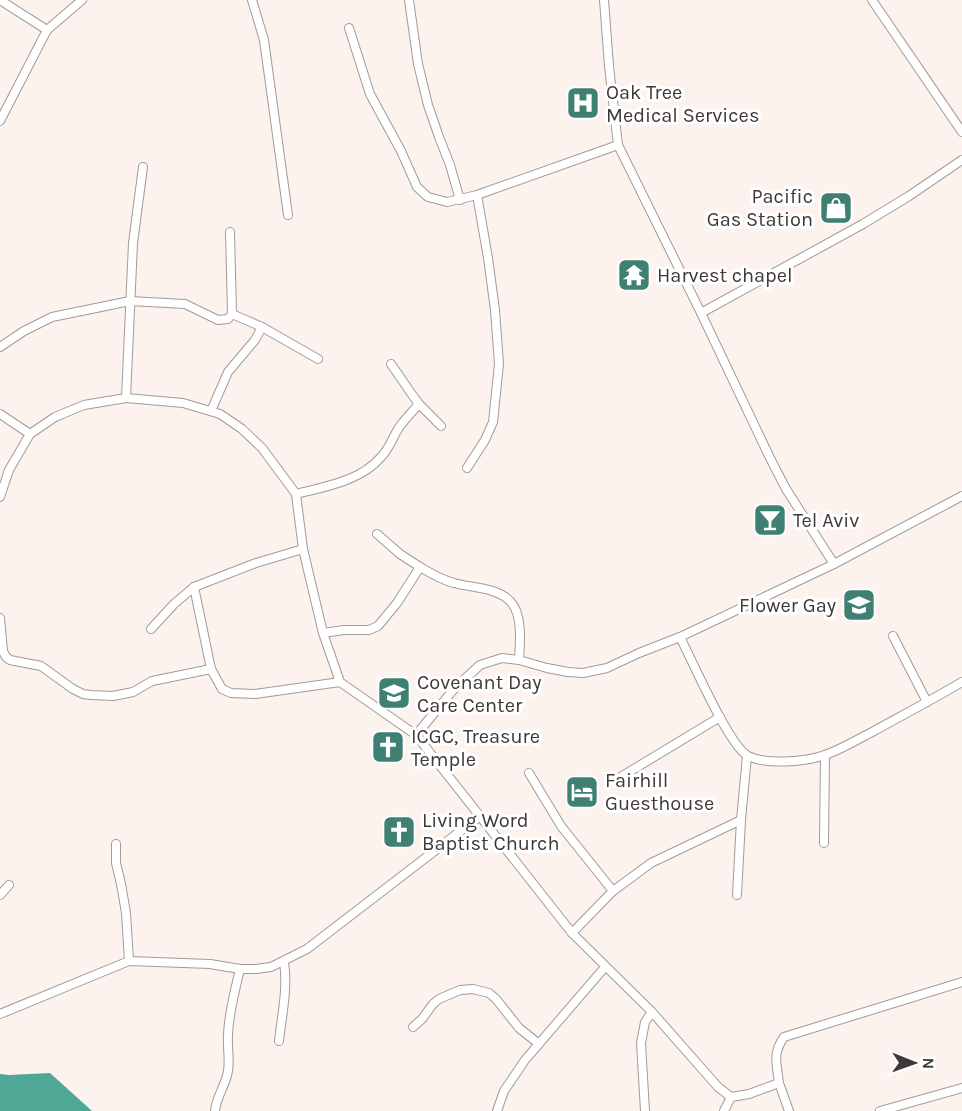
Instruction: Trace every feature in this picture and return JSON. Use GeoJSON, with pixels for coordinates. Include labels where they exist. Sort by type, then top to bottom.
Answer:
{"type":"FeatureCollection","features":[{"type":"Feature","properties":{"kind":"street"},"geometry":{"type":"LineString","coordinates":[[0,0],[47,30]]}},
{"type":"Feature","properties":{"kind":"street"},"geometry":{"type":"LineString","coordinates":[[0,120],[47,30],[82,0]]}},
{"type":"Feature","properties":{"kind":"street"},"geometry":{"type":"LineString","coordinates":[[252,0],[264,40],[288,215]]}},
{"type":"Feature","properties":{"kind":"street"},"geometry":{"type":"LineString","coordinates":[[410,0],[418,64],[428,105],[450,165],[459,200]]}},
{"type":"Feature","properties":{"kind":"street"},"geometry":{"type":"LineString","coordinates":[[604,0],[618,145],[770,458],[786,489],[834,564]]}},
{"type":"Feature","properties":{"kind":"street"},"geometry":{"type":"LineString","coordinates":[[872,0],[962,132]]}},
{"type":"Feature","properties":{"kind":"street"},"geometry":{"type":"LineString","coordinates":[[349,28],[370,94],[417,187],[428,197],[447,202],[459,200],[618,145]]}},
{"type":"Feature","properties":{"kind":"street"},"geometry":{"type":"LineString","coordinates":[[701,313],[855,229],[962,160]]}},
{"type":"Feature","properties":{"kind":"street"},"geometry":{"type":"LineString","coordinates":[[126,398],[133,243],[143,167]]}},
{"type":"Feature","properties":{"kind":"street"},"geometry":{"type":"LineString","coordinates":[[467,468],[485,440],[493,422],[499,364],[490,268],[477,195]]}},
{"type":"Feature","properties":{"kind":"street"},"geometry":{"type":"LineString","coordinates":[[0,347],[24,331],[52,317],[130,301],[185,304],[218,320],[228,320],[232,314],[230,232]]}},
{"type":"Feature","properties":{"kind":"street"},"geometry":{"type":"LineString","coordinates":[[232,314],[262,327],[318,359]]}},
{"type":"Feature","properties":{"kind":"street"},"geometry":{"type":"LineString","coordinates":[[211,411],[228,372],[255,340],[262,327]]}},
{"type":"Feature","properties":{"kind":"street"},"geometry":{"type":"LineString","coordinates":[[391,364],[419,404],[441,426]]}},
{"type":"Feature","properties":{"kind":"street"},"geometry":{"type":"LineString","coordinates":[[0,497],[9,470],[30,434],[55,417],[84,405],[126,398],[183,403],[220,414],[242,429],[262,448],[296,494],[303,549],[323,633],[340,682],[416,735],[572,933],[652,1012],[718,1087],[732,1097],[749,1094],[779,1083]]}},
{"type":"Feature","properties":{"kind":"street"},"geometry":{"type":"LineString","coordinates":[[296,494],[346,481],[379,460],[399,427],[419,404]]}},
{"type":"Feature","properties":{"kind":"street"},"geometry":{"type":"LineString","coordinates":[[0,414],[30,434]]}},
{"type":"Feature","properties":{"kind":"street"},"geometry":{"type":"LineString","coordinates":[[416,735],[454,689],[480,665],[502,658],[568,672],[584,673],[607,668],[680,638],[834,564],[962,496]]}},
{"type":"Feature","properties":{"kind":"street"},"geometry":{"type":"LineString","coordinates":[[377,534],[400,554],[442,579],[495,592],[511,602],[516,612],[521,635],[519,660]]}},
{"type":"Feature","properties":{"kind":"street"},"geometry":{"type":"LineString","coordinates":[[151,628],[194,587],[256,563],[303,549]]}},
{"type":"Feature","properties":{"kind":"street"},"geometry":{"type":"LineString","coordinates":[[323,633],[369,630],[378,626],[397,603],[420,567]]}},
{"type":"Feature","properties":{"kind":"street"},"geometry":{"type":"LineString","coordinates":[[194,587],[211,669],[222,689],[231,693],[255,694],[340,682]]}},
{"type":"Feature","properties":{"kind":"street"},"geometry":{"type":"LineString","coordinates":[[0,618],[2,651],[6,657],[10,660],[41,666],[83,694],[113,696],[133,692],[152,681],[211,669]]}},
{"type":"Feature","properties":{"kind":"street"},"geometry":{"type":"LineString","coordinates":[[893,636],[927,702]]}},
{"type":"Feature","properties":{"kind":"street"},"geometry":{"type":"LineString","coordinates":[[680,638],[732,740],[747,756],[781,762],[804,761],[850,744],[962,682]]}},
{"type":"Feature","properties":{"kind":"street"},"geometry":{"type":"LineString","coordinates":[[619,778],[720,717]]}},
{"type":"Feature","properties":{"kind":"street"},"geometry":{"type":"LineString","coordinates":[[824,843],[825,755]]}},
{"type":"Feature","properties":{"kind":"street"},"geometry":{"type":"LineString","coordinates":[[737,895],[747,756]]}},
{"type":"Feature","properties":{"kind":"street"},"geometry":{"type":"LineString","coordinates":[[529,773],[561,826],[613,891]]}},
{"type":"Feature","properties":{"kind":"street"},"geometry":{"type":"LineString","coordinates":[[0,1014],[129,961],[210,964],[240,969],[271,967],[284,962],[307,948],[480,816]]}},
{"type":"Feature","properties":{"kind":"street"},"geometry":{"type":"LineString","coordinates":[[572,933],[613,891],[651,863],[741,820]]}},
{"type":"Feature","properties":{"kind":"street"},"geometry":{"type":"LineString","coordinates":[[116,844],[116,863],[126,913],[129,961]]}},
{"type":"Feature","properties":{"kind":"street"},"geometry":{"type":"LineString","coordinates":[[0,895],[9,885]]}},
{"type":"Feature","properties":{"kind":"street"},"geometry":{"type":"LineString","coordinates":[[279,1041],[286,975],[284,962]]}},
{"type":"Feature","properties":{"kind":"street"},"geometry":{"type":"LineString","coordinates":[[497,1111],[504,1091],[525,1060],[605,967]]}},
{"type":"Feature","properties":{"kind":"street"},"geometry":{"type":"LineString","coordinates":[[215,1111],[229,1068],[228,1035],[240,969]]}},
{"type":"Feature","properties":{"kind":"street"},"geometry":{"type":"LineString","coordinates":[[789,1111],[779,1083],[776,1061],[776,1051],[784,1037],[962,982]]}},
{"type":"Feature","properties":{"kind":"street"},"geometry":{"type":"LineString","coordinates":[[414,1027],[439,999],[460,990],[473,989],[489,993],[519,1028],[539,1044]]}},
{"type":"Feature","properties":{"kind":"street"},"geometry":{"type":"LineString","coordinates":[[645,1111],[640,1042],[645,1022],[652,1012]]}},
{"type":"Feature","properties":{"kind":"street"},"geometry":{"type":"LineString","coordinates":[[880,1111],[962,1088]]}},
{"type":"Feature","properties":{"kind":"street"},"geometry":{"type":"LineString","coordinates":[[724,1111],[732,1097]]}},
{"type":"Feature","properties":{"kind":"shaded area"},"geometry":{"type":"Polygon","coordinates":[[[50,1073],[92,1111],[0,1111],[0,1074],[50,1073]]]}},
{"type":"Feature","properties":{"kind":"place","name":"Oak Tree Medical Services"},"geometry":{"type":"Point","coordinates":[583,103]}},
{"type":"Feature","properties":{"kind":"place","name":"Pacific Gas Station"},"geometry":{"type":"Point","coordinates":[836,208]}},
{"type":"Feature","properties":{"kind":"place","name":"Harvest chapel"},"geometry":{"type":"Point","coordinates":[634,275]}},
{"type":"Feature","properties":{"kind":"place","name":"Tel Aviv"},"geometry":{"type":"Point","coordinates":[770,520]}},
{"type":"Feature","properties":{"kind":"place","name":"Flower Gay"},"geometry":{"type":"Point","coordinates":[859,605]}},
{"type":"Feature","properties":{"kind":"place","name":"Covenant Day Care Center"},"geometry":{"type":"Point","coordinates":[394,693]}},
{"type":"Feature","properties":{"kind":"place","name":"ICGC, Treasure Temple"},"geometry":{"type":"Point","coordinates":[388,747]}},
{"type":"Feature","properties":{"kind":"place","name":"Fairhill Guesthouse"},"geometry":{"type":"Point","coordinates":[582,792]}},
{"type":"Feature","properties":{"kind":"place","name":"Living Word Baptist Church"},"geometry":{"type":"Point","coordinates":[399,832]}}]}
